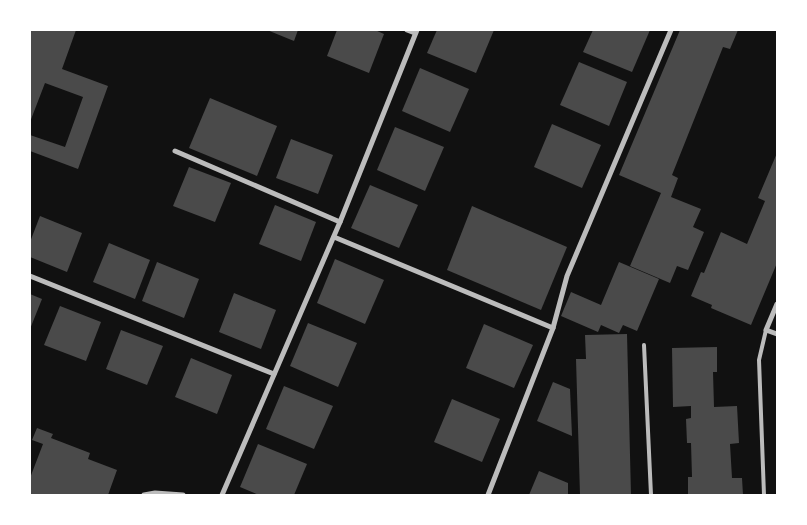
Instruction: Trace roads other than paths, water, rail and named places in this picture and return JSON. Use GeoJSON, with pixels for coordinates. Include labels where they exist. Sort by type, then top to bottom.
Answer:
{"type":"FeatureCollection","features":[{"type":"Feature","properties":{"kind":"street"},"geometry":{"type":"LineString","coordinates":[[222,495],[334,237],[416,32],[407,30]]}},
{"type":"Feature","properties":{"kind":"street"},"geometry":{"type":"LineString","coordinates":[[488,495],[553,328],[567,276],[671,30]]}},
{"type":"Feature","properties":{"kind":"street"},"geometry":{"type":"LineString","coordinates":[[175,151],[340,222]]}},
{"type":"Feature","properties":{"kind":"street"},"geometry":{"type":"LineString","coordinates":[[334,237],[553,328]]}},
{"type":"Feature","properties":{"kind":"street"},"geometry":{"type":"LineString","coordinates":[[30,276],[274,374]]}},
{"type":"Feature","properties":{"kind":"street"},"geometry":{"type":"LineString","coordinates":[[777,304],[766,330],[777,334]]}},
{"type":"Feature","properties":{"kind":"street"},"geometry":{"type":"LineString","coordinates":[[144,495],[155,493],[183,495]]}},
{"type":"Feature","properties":{"kind":"lane"},"geometry":{"type":"LineString","coordinates":[[764,495],[759,360],[766,330]]}},
{"type":"Feature","properties":{"kind":"lane"},"geometry":{"type":"LineString","coordinates":[[644,345],[652,495]]}}]}
